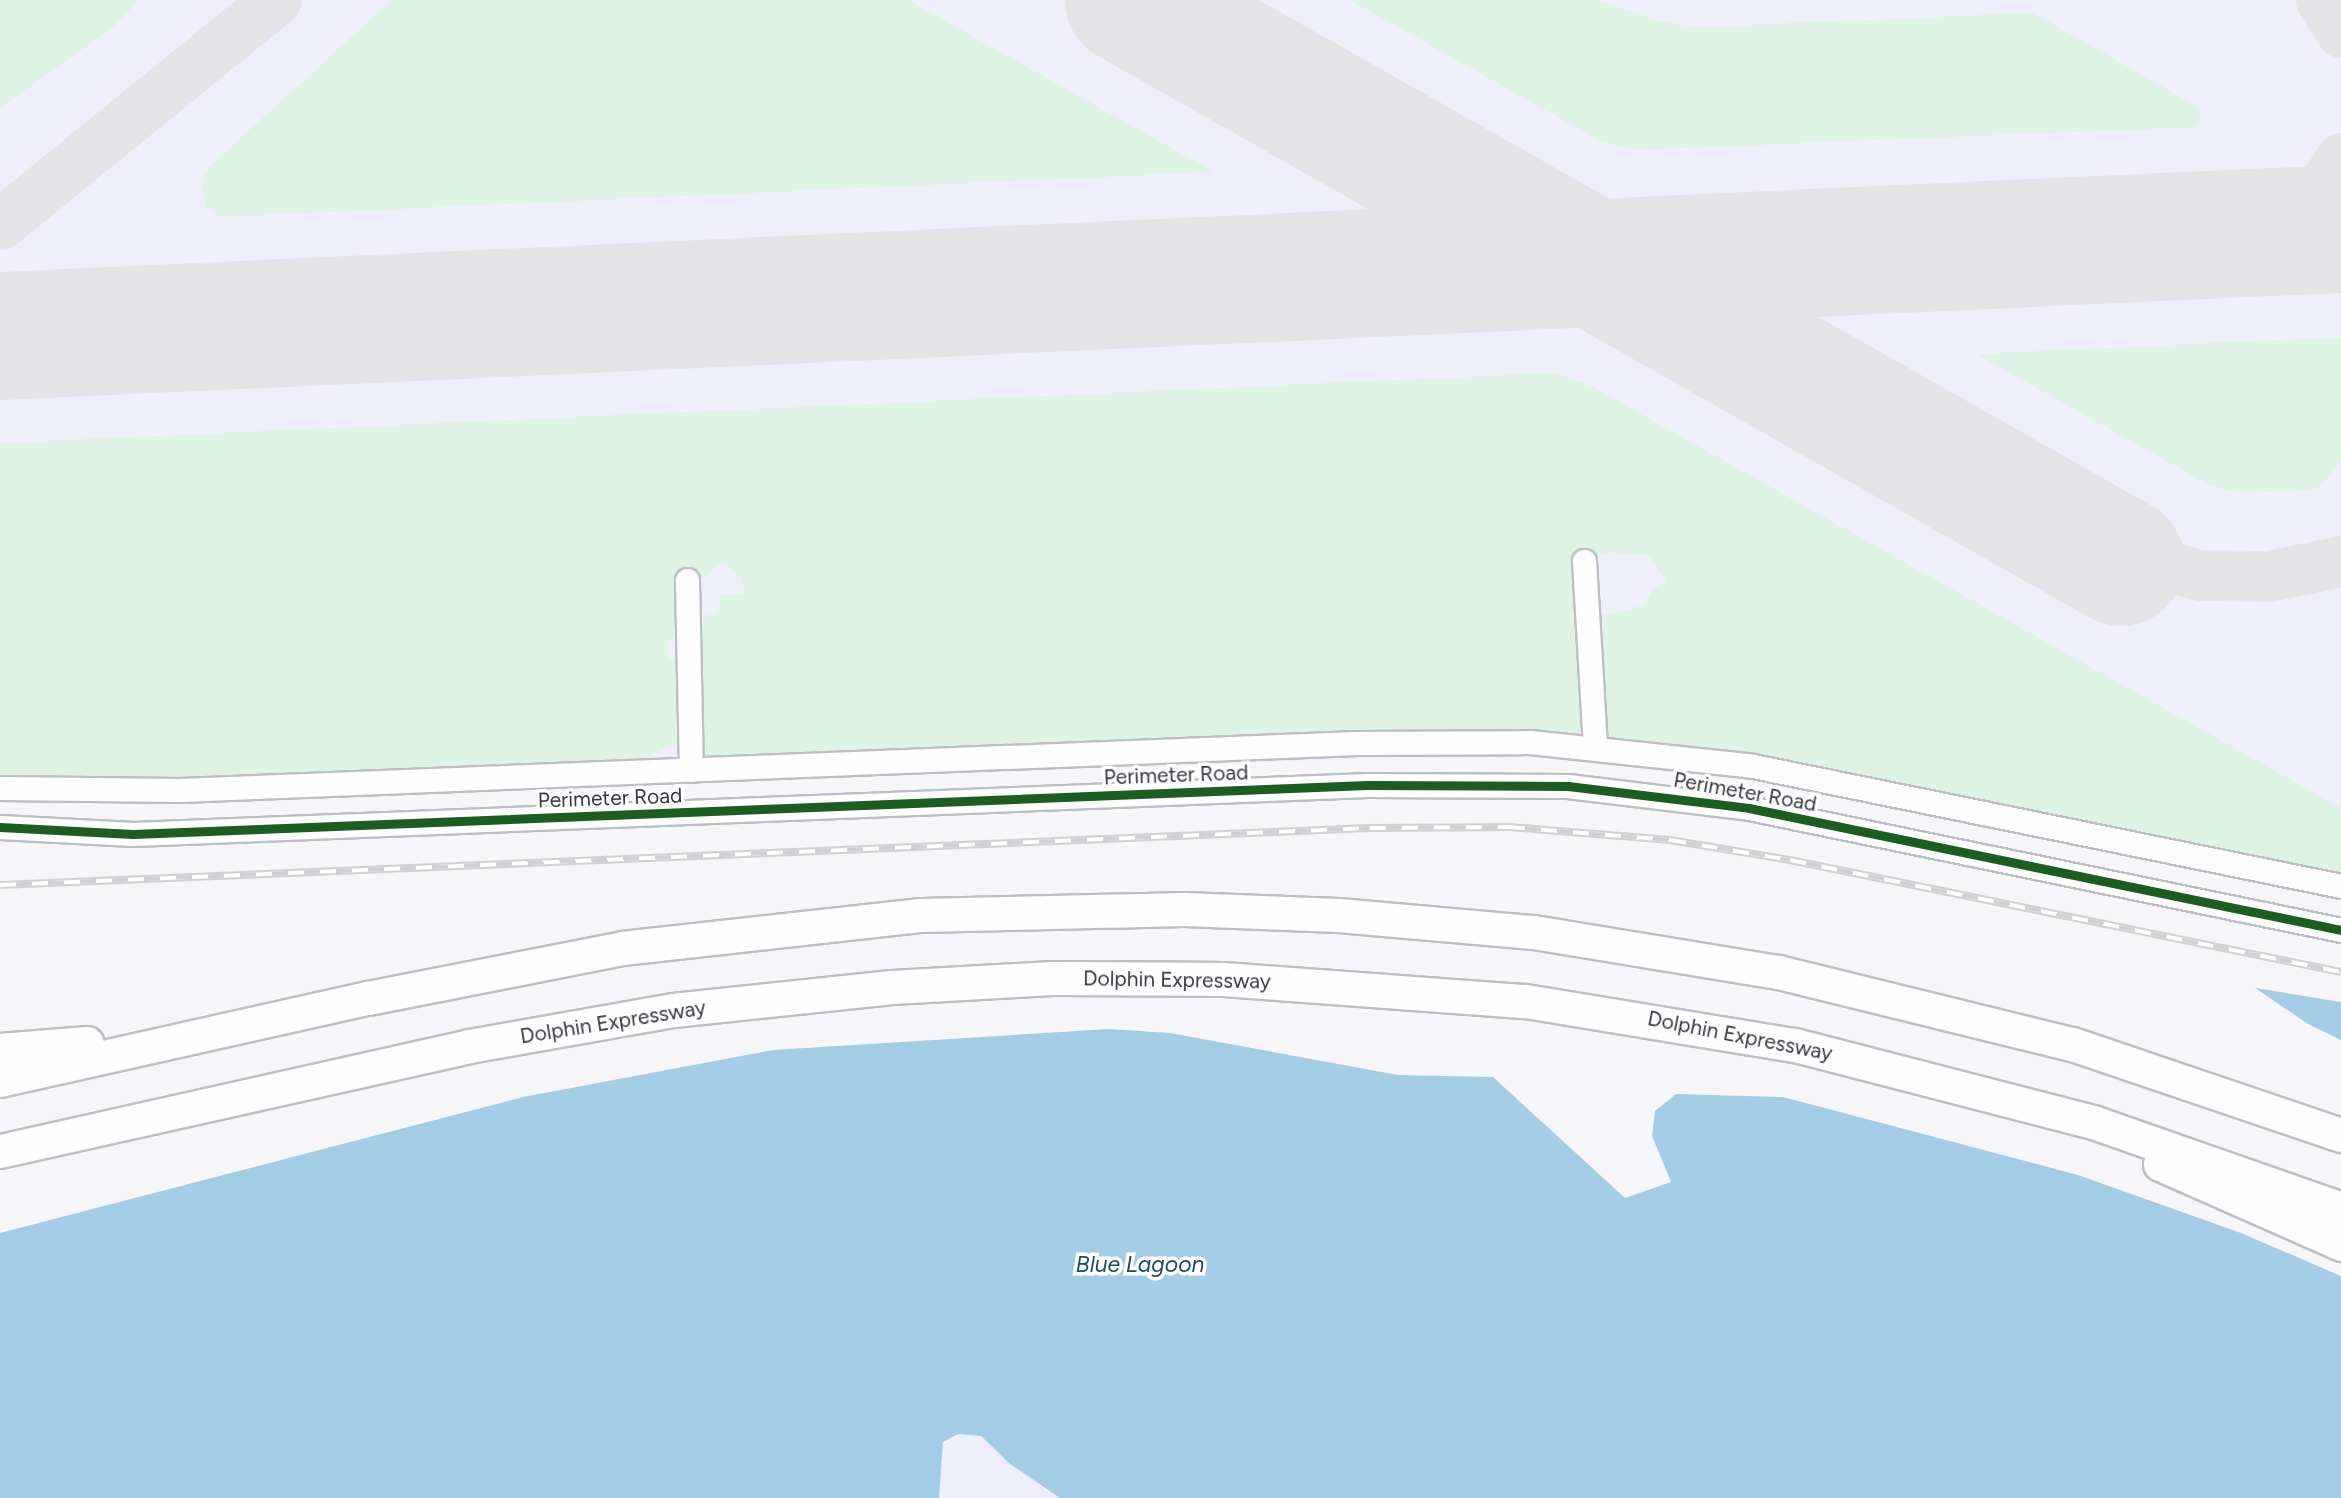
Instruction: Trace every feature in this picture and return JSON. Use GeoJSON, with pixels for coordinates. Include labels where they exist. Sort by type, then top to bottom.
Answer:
{"type":"FeatureCollection","features":[{"type":"Feature","properties":{"kind":"highway"},"geometry":{"type":"LineString","coordinates":[[0,1080],[559,959],[803,925],[1043,910],[1338,915],[1619,943],[1874,992],[2141,1065],[2341,1135]]}},
{"type":"Feature","properties":{"kind":"highway","name":"Dolphin Expressway"},"geometry":{"type":"LineString","coordinates":[[0,1151],[469,1046],[662,1012],[879,988],[1064,978],[1323,983],[1525,1001],[1795,1045],[2011,1098],[2169,1146],[2341,1209]]}},
{"type":"Feature","properties":{"kind":"highway"},"geometry":{"type":"LineString","coordinates":[[0,1050],[204,1034]]}},
{"type":"Feature","properties":{"kind":"highway"},"geometry":{"type":"LineString","coordinates":[[2011,1098],[2341,1244]]}},
{"type":"Feature","properties":{"kind":"highway"},"geometry":{"type":"LineString","coordinates":[[0,1168],[138,1120]]}},
{"type":"Feature","properties":{"kind":"street"},"geometry":{"type":"LineString","coordinates":[[1584,561],[1595,746]]}},
{"type":"Feature","properties":{"kind":"street"},"geometry":{"type":"LineString","coordinates":[[687,580],[691,770]]}},
{"type":"Feature","properties":{"kind":"street"},"geometry":{"type":"LineString","coordinates":[[0,788],[180,790],[1445,741],[1595,746],[1784,772],[2341,886]]}},
{"type":"Feature","properties":{"kind":"street","name":"Perimeter Road"},"geometry":{"type":"LineString","coordinates":[[0,843],[72,833],[1367,785],[1568,786],[1749,808],[2341,930]]}},
{"type":"Feature","properties":{"kind":"street","name":"Perimeter Road"},"geometry":{"type":"LineString","coordinates":[[0,827],[72,833]]}},
{"type":"Feature","properties":{"kind":"shaded area"},"geometry":{"type":"Polygon","coordinates":[[[0,0],[2341,0],[2341,898],[1714,770],[1521,753],[96,803],[0,801],[0,0]]]}},
{"type":"Feature","properties":{"kind":"shaded area"},"geometry":{"type":"Polygon","coordinates":[[[958,1434],[981,1436],[1010,1464],[1060,1498],[939,1498],[943,1442],[958,1434]]]}},
{"type":"Feature","properties":{"kind":"green space"},"geometry":{"type":"Polygon","coordinates":[[[0,0],[139,0],[112,28],[0,108],[0,0]]]}},
{"type":"Feature","properties":{"kind":"green space"},"geometry":{"type":"Polygon","coordinates":[[[392,0],[908,0],[1214,172],[220,217],[207,207],[200,180],[209,167],[392,0]]]}},
{"type":"Feature","properties":{"kind":"green space"},"geometry":{"type":"Polygon","coordinates":[[[1350,0],[1599,0],[1660,22],[1700,27],[2034,13],[2198,107],[2201,121],[2195,127],[1634,150],[1602,142],[1350,0]]]}},
{"type":"Feature","properties":{"kind":"green space"},"geometry":{"type":"Polygon","coordinates":[[[2341,337],[2341,461],[2318,488],[2299,491],[2238,493],[2211,486],[1976,354],[2341,337]]]}},
{"type":"Feature","properties":{"kind":"green space"},"geometry":{"type":"Polygon","coordinates":[[[1554,373],[1593,387],[2341,808],[2341,878],[1836,774],[1698,748],[1611,739],[1603,735],[1593,618],[1645,605],[1653,588],[1667,581],[1649,555],[1608,552],[1581,559],[1586,732],[1575,735],[1377,731],[703,761],[697,752],[704,748],[692,621],[720,611],[719,595],[744,594],[743,579],[723,562],[701,579],[682,578],[678,636],[667,642],[669,658],[682,664],[679,743],[652,754],[660,762],[215,781],[0,779],[0,443],[1554,373]]]}},
{"type":"Feature","properties":{"kind":"water"},"geometry":{"type":"Polygon","coordinates":[[[2255,988],[2341,1002],[2341,1040],[2308,1024],[2255,988]]]}},
{"type":"Feature","properties":{"kind":"water","name":"Blue Lagoon"},"geometry":{"type":"Polygon","coordinates":[[[1109,1029],[1170,1033],[1398,1075],[1493,1077],[1625,1198],[1671,1182],[1652,1136],[1655,1111],[1676,1094],[1783,1097],[2078,1175],[2241,1233],[2341,1276],[2341,1498],[1060,1498],[1010,1464],[981,1436],[958,1434],[943,1442],[939,1498],[0,1498],[0,1233],[523,1097],[773,1050],[1109,1029]]]}},
{"type":"Feature","properties":{"kind":"taxiway"},"geometry":{"type":"LineString","coordinates":[[0,224],[276,0]]}},
{"type":"Feature","properties":{"kind":"taxiway"},"geometry":{"type":"LineString","coordinates":[[2321,0],[2341,32]]}},
{"type":"Feature","properties":{"kind":"taxiway"},"geometry":{"type":"LineString","coordinates":[[2203,235],[2245,230],[2290,214],[2321,189],[2341,158]]}},
{"type":"Feature","properties":{"kind":"taxiway"},"geometry":{"type":"LineString","coordinates":[[2094,546],[2200,575],[2268,576],[2341,561]]}},
{"type":"Feature","properties":{"kind":"runway"},"geometry":{"type":"LineString","coordinates":[[1129,0],[2121,562]]}},
{"type":"Feature","properties":{"kind":"runway"},"geometry":{"type":"LineString","coordinates":[[0,336],[2341,229]]}},
{"type":"Feature","properties":{"kind":"railway"},"geometry":{"type":"LineString","coordinates":[[0,885],[1370,828],[1509,827],[1670,840],[1790,860],[2341,972]]}},
{"type":"Feature","properties":{"kind":"cycle path"},"geometry":{"type":"LineString","coordinates":[[0,827],[133,834],[1367,785],[1568,786],[1749,808],[2341,930]]}}]}
